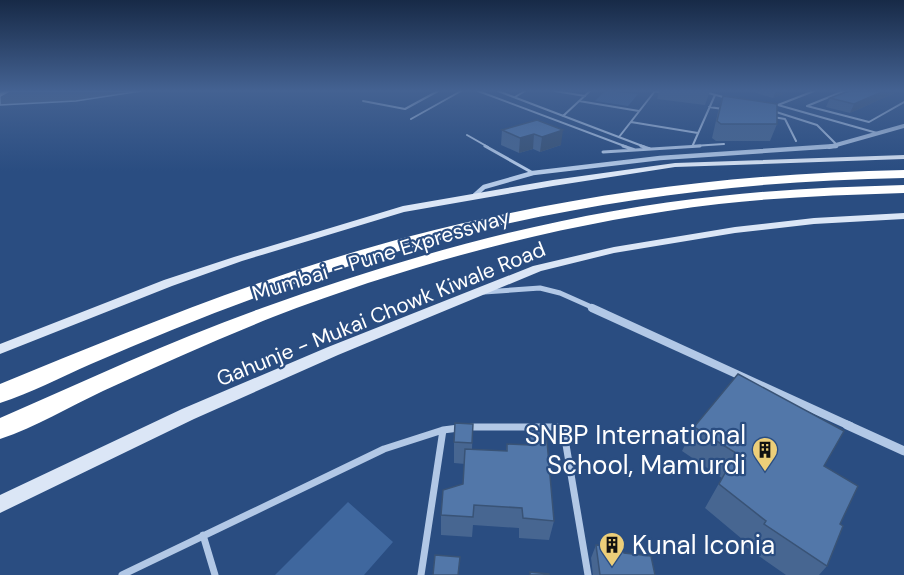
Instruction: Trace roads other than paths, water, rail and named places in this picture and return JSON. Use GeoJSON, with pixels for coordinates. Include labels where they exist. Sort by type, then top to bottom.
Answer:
{"type":"FeatureCollection","features":[{"type":"Feature","properties":{"kind":"highway","name":"Mumbai - Pune Expressway"},"geometry":{"type":"LineString","coordinates":[[0,394],[180,319],[260,289],[416,240],[527,215],[683,188],[769,178],[904,174]]}},
{"type":"Feature","properties":{"kind":"highway","name":"Mumbai - Pune Expressway"},"geometry":{"type":"LineString","coordinates":[[0,429],[181,347],[264,314],[410,265],[496,241],[621,214],[700,202],[790,193],[904,189]]}},
{"type":"Feature","properties":{"kind":"street"},"geometry":{"type":"LineString","coordinates":[[475,195],[484,187],[533,173],[603,164],[837,145],[904,126]]}},
{"type":"Feature","properties":{"kind":"street"},"geometry":{"type":"LineString","coordinates":[[0,349],[85,314],[238,259],[403,209],[475,195],[675,165],[904,157]]}},
{"type":"Feature","properties":{"kind":"street","name":"Gahunje - Mukai Chowk Kiwale Road"},"geometry":{"type":"LineString","coordinates":[[0,504],[188,414],[333,351],[537,268],[614,250],[735,230],[814,221],[904,216]]}},
{"type":"Feature","properties":{"kind":"street"},"geometry":{"type":"LineString","coordinates":[[478,293],[540,288],[560,293],[904,451]]}},
{"type":"Feature","properties":{"kind":"lane"},"geometry":{"type":"LineString","coordinates":[[549,118],[634,150]]}},
{"type":"Feature","properties":{"kind":"lane"},"geometry":{"type":"LineString","coordinates":[[568,118],[650,149]]}},
{"type":"Feature","properties":{"kind":"lane"},"geometry":{"type":"LineString","coordinates":[[619,137],[634,118]]}},
{"type":"Feature","properties":{"kind":"lane"},"geometry":{"type":"LineString","coordinates":[[692,147],[704,118]]}},
{"type":"Feature","properties":{"kind":"lane"},"geometry":{"type":"LineString","coordinates":[[778,118],[784,119],[796,141]]}},
{"type":"Feature","properties":{"kind":"lane"},"geometry":{"type":"LineString","coordinates":[[795,118],[818,125],[831,135],[837,145]]}},
{"type":"Feature","properties":{"kind":"lane"},"geometry":{"type":"LineString","coordinates":[[823,118],[876,133]]}},
{"type":"Feature","properties":{"kind":"lane"},"geometry":{"type":"LineString","coordinates":[[853,118],[869,122],[876,118]]}},
{"type":"Feature","properties":{"kind":"lane"},"geometry":{"type":"LineString","coordinates":[[631,122],[698,133]]}},
{"type":"Feature","properties":{"kind":"lane"},"geometry":{"type":"LineString","coordinates":[[467,135],[533,173]]}},
{"type":"Feature","properties":{"kind":"lane"},"geometry":{"type":"LineString","coordinates":[[603,152],[724,144]]}},
{"type":"Feature","properties":{"kind":"lane"},"geometry":{"type":"LineString","coordinates":[[122,575],[384,449],[443,430],[466,427],[563,427],[588,575]]}},
{"type":"Feature","properties":{"kind":"lane"},"geometry":{"type":"LineString","coordinates":[[421,575],[443,430]]}},
{"type":"Feature","properties":{"kind":"lane"},"geometry":{"type":"LineString","coordinates":[[203,535],[215,575]]}},
{"type":"Feature","properties":{"kind":"place","name":"SNBP International School, Mamurdi"},"geometry":{"type":"Point","coordinates":[765,473]}},
{"type":"Feature","properties":{"kind":"place","name":"Kunal Iconia"},"geometry":{"type":"Point","coordinates":[612,568]}}]}
